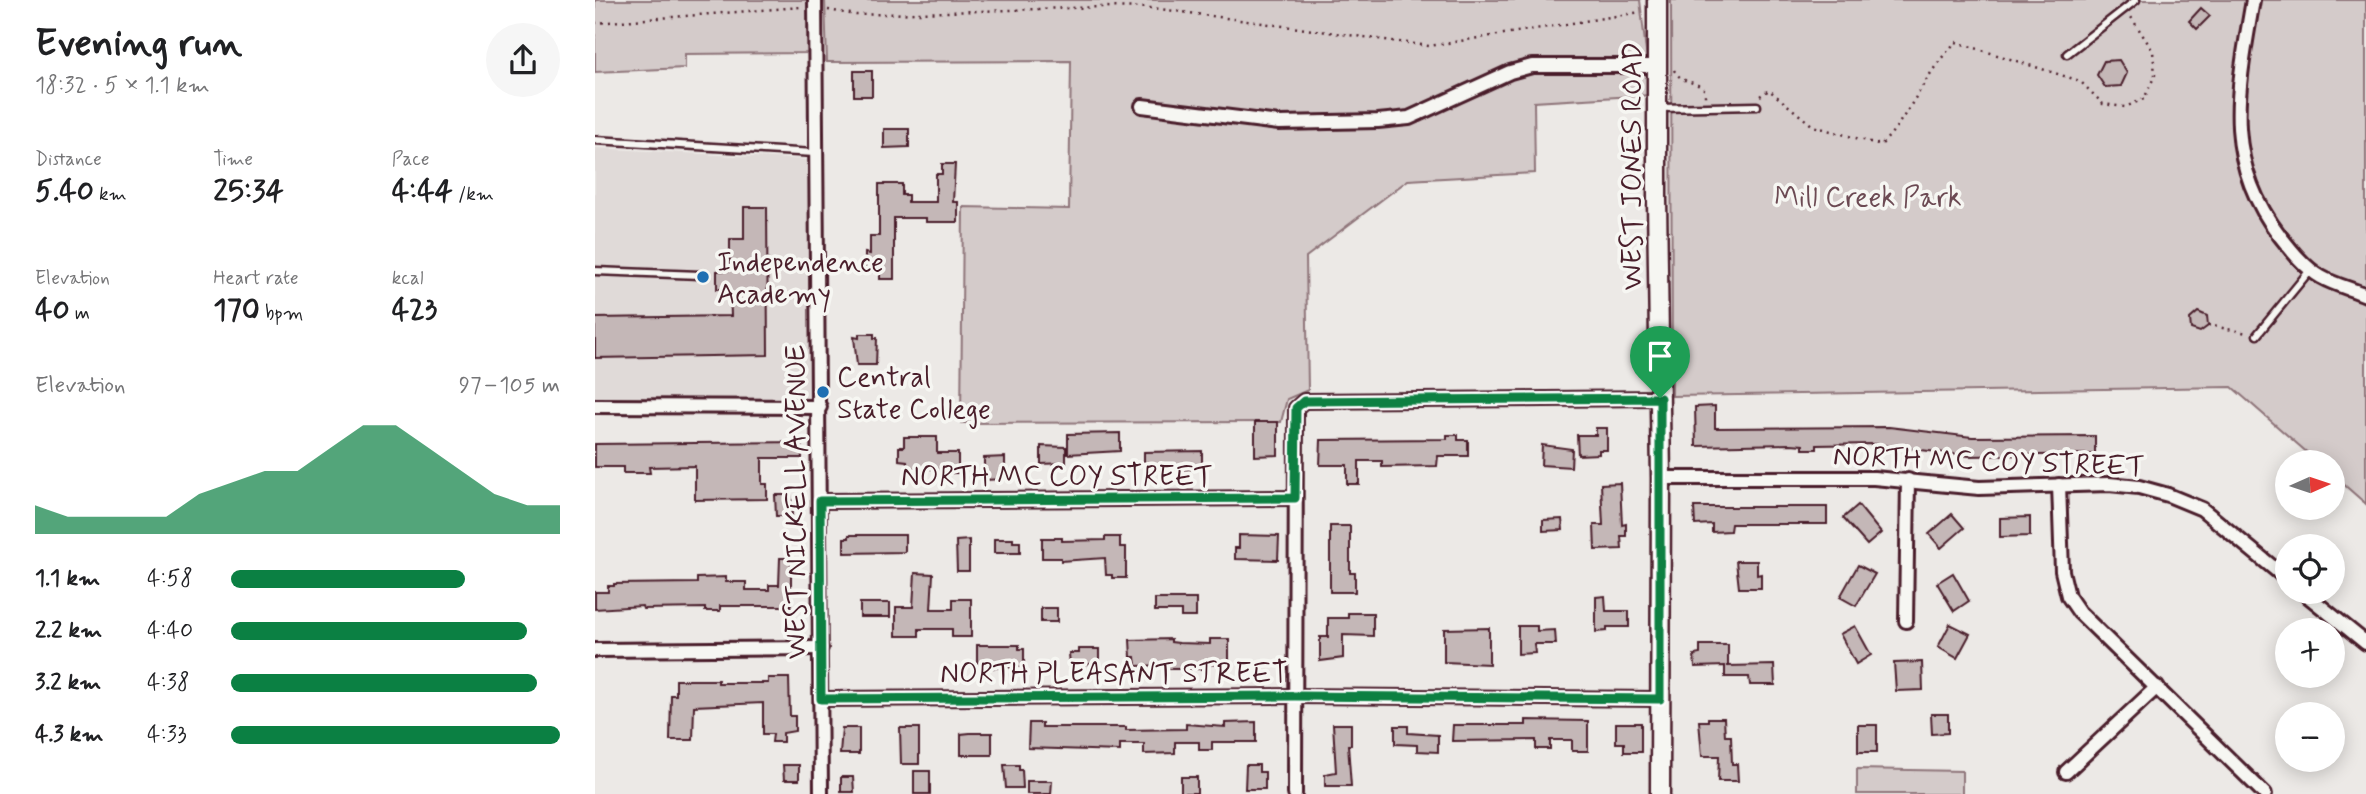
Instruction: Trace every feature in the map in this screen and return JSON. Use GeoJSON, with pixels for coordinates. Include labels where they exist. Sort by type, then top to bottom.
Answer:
{"type":"FeatureCollection","features":[{"type":"Feature","properties":{"kind":"street"},"geometry":{"type":"LineString","coordinates":[[2253,0],[2243,57],[2239,144],[2250,185],[2269,220],[2290,248],[2311,269],[2321,277],[2366,295]]}},
{"type":"Feature","properties":{"kind":"street","name":"WEST NICKELL AVENUE"},"geometry":{"type":"LineString","coordinates":[[815,3],[821,794]]}},
{"type":"Feature","properties":{"kind":"street","name":"WEST JONES ROAD"},"geometry":{"type":"LineString","coordinates":[[1657,5],[1664,65],[1657,108],[1661,478],[1660,794]]}},
{"type":"Feature","properties":{"kind":"street"},"geometry":{"type":"LineString","coordinates":[[1142,106],[1279,123],[1378,121],[1409,117],[1510,72],[1532,66],[1664,65]]}},
{"type":"Feature","properties":{"kind":"street"},"geometry":{"type":"LineString","coordinates":[[1295,794],[1296,408],[1304,401],[1660,398]]}},
{"type":"Feature","properties":{"kind":"street"},"geometry":{"type":"LineString","coordinates":[[595,406],[820,407]]}},
{"type":"Feature","properties":{"kind":"street","name":"NORTH MC COY STREET"},"geometry":{"type":"LineString","coordinates":[[1661,478],[1874,478],[1979,488],[2109,484],[2139,487],[2202,509],[2275,569]]}},
{"type":"Feature","properties":{"kind":"street"},"geometry":{"type":"LineString","coordinates":[[1906,621],[1908,480]]}},
{"type":"Feature","properties":{"kind":"street"},"geometry":{"type":"LineString","coordinates":[[2059,485],[2062,571],[2068,596],[2079,612],[2265,794]]}},
{"type":"Feature","properties":{"kind":"street","name":"NORTH MC COY STREET"},"geometry":{"type":"LineString","coordinates":[[820,501],[1295,498]]}},
{"type":"Feature","properties":{"kind":"street"},"geometry":{"type":"LineString","coordinates":[[2318,604],[2366,643]]}},
{"type":"Feature","properties":{"kind":"street"},"geometry":{"type":"LineString","coordinates":[[595,650],[821,648]]}},
{"type":"Feature","properties":{"kind":"street"},"geometry":{"type":"LineString","coordinates":[[2066,772],[2157,687]]}},
{"type":"Feature","properties":{"kind":"street","name":"NORTH PLEASANT STREET"},"geometry":{"type":"LineString","coordinates":[[821,699],[1295,696],[1660,699]]}},
{"type":"Feature","properties":{"kind":"lane"},"geometry":{"type":"LineString","coordinates":[[2067,54],[2136,0]]}},
{"type":"Feature","properties":{"kind":"lane"},"geometry":{"type":"LineString","coordinates":[[1657,108],[1757,107]]}},
{"type":"Feature","properties":{"kind":"lane"},"geometry":{"type":"LineString","coordinates":[[595,140],[817,153]]}},
{"type":"Feature","properties":{"kind":"lane"},"geometry":{"type":"LineString","coordinates":[[2257,335],[2311,269]]}},
{"type":"Feature","properties":{"kind":"lane"},"geometry":{"type":"LineString","coordinates":[[595,271],[700,275]]}},
{"type":"Feature","properties":{"kind":"path"},"geometry":{"type":"LineString","coordinates":[[595,23],[815,3],[837,13],[856,15],[1101,7],[1153,8],[1429,46],[1657,5]]}},
{"type":"Feature","properties":{"kind":"path"},"geometry":{"type":"LineString","coordinates":[[1757,107],[1761,94],[1769,90],[1813,126],[1881,145],[1889,137],[1923,82],[1956,42],[2080,81],[2103,104],[2125,107],[2144,99],[2155,75],[2153,51],[2125,9]]}},
{"type":"Feature","properties":{"kind":"path"},"geometry":{"type":"LineString","coordinates":[[1664,65],[1680,79],[1700,85],[1705,90],[1705,108]]}},
{"type":"Feature","properties":{"kind":"path"},"geometry":{"type":"LineString","coordinates":[[2208,324],[2257,335]]}},
{"type":"Feature","properties":{"kind":"shaded area","name":"Independence Academy"},"geometry":{"type":"Polygon","coordinates":[[[595,148],[810,160],[813,393],[808,399],[595,400],[595,148]]]}},
{"type":"Feature","properties":{"kind":"green space"},"geometry":{"type":"Polygon","coordinates":[[[595,0],[810,0],[810,53],[685,54],[685,68],[595,72],[595,0]]]}},
{"type":"Feature","properties":{"kind":"green space"},"geometry":{"type":"Polygon","coordinates":[[[825,0],[1640,0],[1651,95],[1534,102],[1535,173],[1408,180],[1306,257],[1308,390],[1287,399],[1281,422],[961,423],[963,207],[1069,209],[1071,61],[827,62],[825,0]]]}},
{"type":"Feature","properties":{"kind":"green space","name":"Mill Creek Park"},"geometry":{"type":"Polygon","coordinates":[[[1671,0],[2366,0],[2366,504],[2345,486],[2345,450],[2304,450],[2232,387],[1672,396],[1671,0]]]}},
{"type":"Feature","properties":{"kind":"green space"},"geometry":{"type":"Polygon","coordinates":[[[1857,769],[1962,771],[1962,794],[1857,794],[1857,769]]]}},
{"type":"Feature","properties":{"kind":"building"},"geometry":{"type":"Polygon","coordinates":[[[2201,8],[2210,16],[2197,29],[2189,21],[2201,8]]]}},
{"type":"Feature","properties":{"kind":"building"},"geometry":{"type":"Polygon","coordinates":[[[2119,60],[2127,73],[2121,86],[2105,87],[2097,75],[2104,61],[2119,60]]]}},
{"type":"Feature","properties":{"kind":"building"},"geometry":{"type":"Polygon","coordinates":[[[854,71],[872,71],[872,96],[854,96],[854,71]]]}},
{"type":"Feature","properties":{"kind":"building"},"geometry":{"type":"Polygon","coordinates":[[[884,129],[909,129],[909,147],[884,148],[884,129]]]}},
{"type":"Feature","properties":{"kind":"building"},"geometry":{"type":"Polygon","coordinates":[[[942,164],[955,164],[953,202],[958,202],[958,222],[894,218],[894,279],[880,279],[880,272],[865,272],[865,253],[870,254],[870,236],[879,236],[879,184],[902,184],[902,195],[908,195],[908,202],[936,202],[936,174],[942,174],[942,164]]]}},
{"type":"Feature","properties":{"kind":"building","name":"Independence Academy"},"geometry":{"type":"Polygon","coordinates":[[[744,207],[767,207],[768,355],[595,358],[595,318],[731,316],[730,289],[717,289],[717,271],[730,270],[730,239],[744,239],[744,207]]]}},
{"type":"Feature","properties":{"kind":"building"},"geometry":{"type":"Polygon","coordinates":[[[2198,312],[2207,316],[2208,326],[2200,332],[2191,329],[2190,319],[2198,312]]]}},
{"type":"Feature","properties":{"kind":"building"},"geometry":{"type":"Polygon","coordinates":[[[859,334],[874,334],[874,338],[877,338],[876,365],[857,365],[854,337],[859,338],[859,334]]]}},
{"type":"Feature","properties":{"kind":"building"},"geometry":{"type":"Polygon","coordinates":[[[1715,406],[1715,428],[1889,427],[1972,437],[2095,436],[2095,454],[1969,456],[1873,444],[1817,445],[1817,449],[1803,449],[1803,445],[1791,444],[1696,446],[1695,407],[1715,406]]]}},
{"type":"Feature","properties":{"kind":"building"},"geometry":{"type":"Polygon","coordinates":[[[1255,422],[1278,422],[1278,455],[1255,456],[1255,422]]]}},
{"type":"Feature","properties":{"kind":"building"},"geometry":{"type":"Polygon","coordinates":[[[1596,428],[1607,428],[1607,450],[1599,450],[1599,454],[1578,455],[1577,435],[1596,435],[1596,428]]]}},
{"type":"Feature","properties":{"kind":"building"},"geometry":{"type":"Polygon","coordinates":[[[1120,433],[1120,451],[1068,454],[1068,434],[1120,433]]]}},
{"type":"Feature","properties":{"kind":"building"},"geometry":{"type":"Polygon","coordinates":[[[1447,435],[1458,435],[1458,440],[1468,440],[1468,456],[1438,456],[1437,466],[1382,467],[1382,461],[1359,461],[1359,484],[1347,484],[1347,465],[1320,465],[1321,440],[1447,439],[1447,435]]]}},
{"type":"Feature","properties":{"kind":"building"},"geometry":{"type":"Polygon","coordinates":[[[904,437],[937,437],[937,453],[958,453],[958,473],[939,473],[939,469],[907,468],[907,461],[899,460],[899,447],[904,447],[904,437]]]}},
{"type":"Feature","properties":{"kind":"building"},"geometry":{"type":"Polygon","coordinates":[[[801,442],[802,458],[762,458],[762,484],[767,484],[767,499],[695,500],[695,466],[649,467],[650,473],[623,473],[623,467],[595,467],[595,444],[801,442]]]}},
{"type":"Feature","properties":{"kind":"building"},"geometry":{"type":"Polygon","coordinates":[[[1542,445],[1572,449],[1571,467],[1541,465],[1542,445]]]}},
{"type":"Feature","properties":{"kind":"building"},"geometry":{"type":"Polygon","coordinates":[[[1041,446],[1066,447],[1066,463],[1041,464],[1041,446]]]}},
{"type":"Feature","properties":{"kind":"building"},"geometry":{"type":"Polygon","coordinates":[[[1202,451],[1202,469],[1144,470],[1144,452],[1202,451]]]}},
{"type":"Feature","properties":{"kind":"building"},"geometry":{"type":"Polygon","coordinates":[[[1005,457],[1005,479],[984,480],[984,458],[1005,457]]]}},
{"type":"Feature","properties":{"kind":"building"},"geometry":{"type":"Polygon","coordinates":[[[1620,483],[1622,525],[1626,524],[1626,536],[1621,536],[1622,549],[1595,550],[1594,525],[1603,525],[1601,484],[1620,483]]]}},
{"type":"Feature","properties":{"kind":"building"},"geometry":{"type":"Polygon","coordinates":[[[775,495],[791,495],[792,516],[776,516],[775,495]]]}},
{"type":"Feature","properties":{"kind":"building"},"geometry":{"type":"Polygon","coordinates":[[[1858,505],[1881,533],[1867,545],[1843,518],[1858,505]]]}},
{"type":"Feature","properties":{"kind":"building"},"geometry":{"type":"Polygon","coordinates":[[[1694,507],[1827,507],[1827,524],[1731,524],[1730,531],[1712,532],[1712,524],[1695,525],[1694,507]]]}},
{"type":"Feature","properties":{"kind":"building"},"geometry":{"type":"Polygon","coordinates":[[[1952,514],[1964,528],[1941,548],[1929,534],[1952,514]]]}},
{"type":"Feature","properties":{"kind":"building"},"geometry":{"type":"Polygon","coordinates":[[[2030,517],[2030,536],[2000,537],[2000,518],[2030,517]]]}},
{"type":"Feature","properties":{"kind":"building"},"geometry":{"type":"Polygon","coordinates":[[[1562,519],[1563,530],[1543,531],[1543,520],[1562,519]]]}},
{"type":"Feature","properties":{"kind":"building"},"geometry":{"type":"Polygon","coordinates":[[[1330,526],[1350,526],[1350,573],[1355,573],[1355,592],[1330,592],[1330,526]]]}},
{"type":"Feature","properties":{"kind":"building"},"geometry":{"type":"Polygon","coordinates":[[[849,535],[905,535],[905,552],[844,553],[844,538],[849,538],[849,535]]]}},
{"type":"Feature","properties":{"kind":"building"},"geometry":{"type":"Polygon","coordinates":[[[1239,535],[1279,536],[1278,560],[1235,559],[1235,548],[1239,548],[1239,535]]]}},
{"type":"Feature","properties":{"kind":"building"},"geometry":{"type":"Polygon","coordinates":[[[1105,537],[1120,537],[1120,547],[1126,547],[1126,578],[1106,575],[1105,558],[1061,561],[1061,558],[1042,558],[1042,538],[1062,538],[1062,541],[1105,540],[1105,537]]]}},
{"type":"Feature","properties":{"kind":"building"},"geometry":{"type":"Polygon","coordinates":[[[994,539],[1013,539],[1013,542],[1020,542],[1020,553],[994,553],[994,539]]]}},
{"type":"Feature","properties":{"kind":"building"},"geometry":{"type":"Polygon","coordinates":[[[969,540],[969,571],[957,571],[956,541],[969,540]]]}},
{"type":"Feature","properties":{"kind":"building"},"geometry":{"type":"Polygon","coordinates":[[[780,558],[791,558],[791,606],[720,606],[720,611],[705,611],[705,608],[643,609],[642,606],[595,609],[595,592],[608,592],[608,586],[614,584],[697,583],[697,578],[726,577],[726,582],[746,582],[746,590],[769,590],[769,585],[779,585],[780,558]]]}},
{"type":"Feature","properties":{"kind":"building"},"geometry":{"type":"Polygon","coordinates":[[[1736,561],[1757,561],[1761,588],[1739,588],[1736,561]]]}},
{"type":"Feature","properties":{"kind":"building"},"geometry":{"type":"Polygon","coordinates":[[[1858,565],[1875,574],[1856,606],[1840,597],[1858,565]]]}},
{"type":"Feature","properties":{"kind":"building"},"geometry":{"type":"Polygon","coordinates":[[[915,573],[933,574],[931,609],[953,609],[953,599],[971,599],[971,637],[952,637],[952,629],[919,629],[919,636],[896,636],[896,607],[913,607],[915,573]]]}},
{"type":"Feature","properties":{"kind":"building"},"geometry":{"type":"Polygon","coordinates":[[[1953,573],[1969,601],[1954,611],[1937,583],[1953,573]]]}},
{"type":"Feature","properties":{"kind":"building"},"geometry":{"type":"Polygon","coordinates":[[[1605,596],[1606,611],[1629,611],[1629,627],[1607,627],[1607,631],[1596,632],[1596,597],[1605,596]]]}},
{"type":"Feature","properties":{"kind":"building"},"geometry":{"type":"Polygon","coordinates":[[[1155,599],[1196,599],[1196,617],[1181,617],[1181,611],[1155,611],[1155,599]]]}},
{"type":"Feature","properties":{"kind":"building"},"geometry":{"type":"Polygon","coordinates":[[[860,603],[890,603],[890,617],[860,617],[860,603]]]}},
{"type":"Feature","properties":{"kind":"building"},"geometry":{"type":"Polygon","coordinates":[[[1041,608],[1057,608],[1057,622],[1041,622],[1041,608]]]}},
{"type":"Feature","properties":{"kind":"building"},"geometry":{"type":"Polygon","coordinates":[[[1348,613],[1373,613],[1373,636],[1343,635],[1343,658],[1320,661],[1320,637],[1328,637],[1328,618],[1348,618],[1348,613]]]}},
{"type":"Feature","properties":{"kind":"building"},"geometry":{"type":"Polygon","coordinates":[[[1950,624],[1970,634],[1957,658],[1938,647],[1950,624]]]}},
{"type":"Feature","properties":{"kind":"building"},"geometry":{"type":"Polygon","coordinates":[[[1518,626],[1537,626],[1537,631],[1555,630],[1556,644],[1534,644],[1535,653],[1518,654],[1518,626]]]}},
{"type":"Feature","properties":{"kind":"building"},"geometry":{"type":"Polygon","coordinates":[[[1855,626],[1871,655],[1856,664],[1840,634],[1855,626]]]}},
{"type":"Feature","properties":{"kind":"building"},"geometry":{"type":"Polygon","coordinates":[[[1489,628],[1489,664],[1444,662],[1444,629],[1489,628]]]}},
{"type":"Feature","properties":{"kind":"building"},"geometry":{"type":"Polygon","coordinates":[[[1171,639],[1171,642],[1210,644],[1210,639],[1229,639],[1229,665],[1203,664],[1203,669],[1165,669],[1165,665],[1136,666],[1135,657],[1131,657],[1130,640],[1171,639]]]}},
{"type":"Feature","properties":{"kind":"building"},"geometry":{"type":"Polygon","coordinates":[[[977,645],[1019,645],[1019,649],[1024,649],[1024,667],[977,668],[977,645]]]}},
{"type":"Feature","properties":{"kind":"building"},"geometry":{"type":"Polygon","coordinates":[[[1700,645],[1728,645],[1728,666],[1774,665],[1775,685],[1750,685],[1749,677],[1725,677],[1725,666],[1695,667],[1694,655],[1700,654],[1700,645]]]}},
{"type":"Feature","properties":{"kind":"building"},"geometry":{"type":"Polygon","coordinates":[[[1079,649],[1099,649],[1099,663],[1070,666],[1069,653],[1079,653],[1079,649]]]}},
{"type":"Feature","properties":{"kind":"building"},"geometry":{"type":"Polygon","coordinates":[[[1922,662],[1923,690],[1896,691],[1894,663],[1922,662]]]}},
{"type":"Feature","properties":{"kind":"building"},"geometry":{"type":"Polygon","coordinates":[[[768,678],[789,678],[790,716],[795,716],[795,731],[783,733],[783,742],[772,742],[773,734],[763,734],[763,703],[694,706],[693,740],[670,740],[671,695],[676,695],[676,680],[768,683],[768,678]]]}},
{"type":"Feature","properties":{"kind":"building"},"geometry":{"type":"Polygon","coordinates":[[[1931,714],[1948,714],[1948,733],[1932,734],[1931,714]]]}},
{"type":"Feature","properties":{"kind":"building"},"geometry":{"type":"Polygon","coordinates":[[[1708,718],[1724,718],[1725,736],[1731,736],[1732,764],[1737,764],[1738,781],[1718,781],[1719,756],[1702,756],[1699,721],[1708,721],[1708,718]]]}},
{"type":"Feature","properties":{"kind":"building"},"geometry":{"type":"Polygon","coordinates":[[[1526,720],[1588,721],[1588,751],[1572,751],[1572,740],[1550,740],[1550,749],[1536,749],[1536,740],[1452,741],[1453,725],[1526,725],[1526,720]]]}},
{"type":"Feature","properties":{"kind":"building"},"geometry":{"type":"Polygon","coordinates":[[[1256,722],[1256,742],[1212,742],[1212,750],[1199,750],[1199,742],[1175,742],[1175,753],[1144,754],[1144,744],[1120,744],[1120,751],[1028,748],[1029,723],[1042,723],[1042,727],[1126,727],[1126,730],[1186,729],[1186,724],[1225,727],[1225,723],[1256,722]]]}},
{"type":"Feature","properties":{"kind":"building"},"geometry":{"type":"Polygon","coordinates":[[[1616,723],[1641,723],[1641,752],[1624,752],[1624,743],[1616,743],[1616,723]]]}},
{"type":"Feature","properties":{"kind":"building"},"geometry":{"type":"Polygon","coordinates":[[[1333,724],[1351,724],[1351,745],[1348,745],[1351,786],[1325,786],[1325,774],[1336,772],[1333,724]]]}},
{"type":"Feature","properties":{"kind":"building"},"geometry":{"type":"Polygon","coordinates":[[[1858,725],[1877,725],[1877,752],[1858,752],[1858,725]]]}},
{"type":"Feature","properties":{"kind":"building"},"geometry":{"type":"Polygon","coordinates":[[[1395,726],[1408,726],[1408,733],[1438,735],[1438,752],[1417,751],[1417,745],[1395,744],[1395,726]]]}},
{"type":"Feature","properties":{"kind":"building"},"geometry":{"type":"Polygon","coordinates":[[[842,728],[859,728],[859,754],[840,754],[842,728]]]}},
{"type":"Feature","properties":{"kind":"building"},"geometry":{"type":"Polygon","coordinates":[[[900,728],[919,728],[919,764],[901,764],[900,728]]]}},
{"type":"Feature","properties":{"kind":"building"},"geometry":{"type":"Polygon","coordinates":[[[992,733],[992,755],[961,755],[961,734],[992,733]]]}},
{"type":"Feature","properties":{"kind":"building"},"geometry":{"type":"Polygon","coordinates":[[[783,765],[799,765],[799,780],[784,780],[783,765]]]}},
{"type":"Feature","properties":{"kind":"building"},"geometry":{"type":"Polygon","coordinates":[[[1004,765],[1019,765],[1023,788],[1006,788],[1004,765]]]}},
{"type":"Feature","properties":{"kind":"building"},"geometry":{"type":"Polygon","coordinates":[[[1246,765],[1259,765],[1259,772],[1265,772],[1265,789],[1245,789],[1246,765]]]}},
{"type":"Feature","properties":{"kind":"building"},"geometry":{"type":"Polygon","coordinates":[[[914,771],[930,771],[930,794],[914,794],[914,771]]]}},
{"type":"Feature","properties":{"kind":"building"},"geometry":{"type":"Polygon","coordinates":[[[841,777],[853,777],[854,792],[841,792],[841,777]]]}},
{"type":"Feature","properties":{"kind":"building"},"geometry":{"type":"Polygon","coordinates":[[[1181,777],[1197,777],[1197,793],[1181,793],[1181,777]]]}},
{"type":"Feature","properties":{"kind":"building"},"geometry":{"type":"Polygon","coordinates":[[[1027,781],[1052,781],[1051,794],[1027,794],[1027,781]]]}},
{"type":"Feature","properties":{"kind":"place","name":"Independence Academy"},"geometry":{"type":"Point","coordinates":[703,277]}},
{"type":"Feature","properties":{"kind":"place","name":"Central State College"},"geometry":{"type":"Point","coordinates":[823,392]}},
{"type":"Feature","properties":{"kind":"route"},"geometry":{"type":"LineString","coordinates":[[1660,398],[1660,699],[1295,696],[821,699],[820,501],[1295,498],[1295,418],[1296,408],[1304,401],[1660,398]]}}]}
